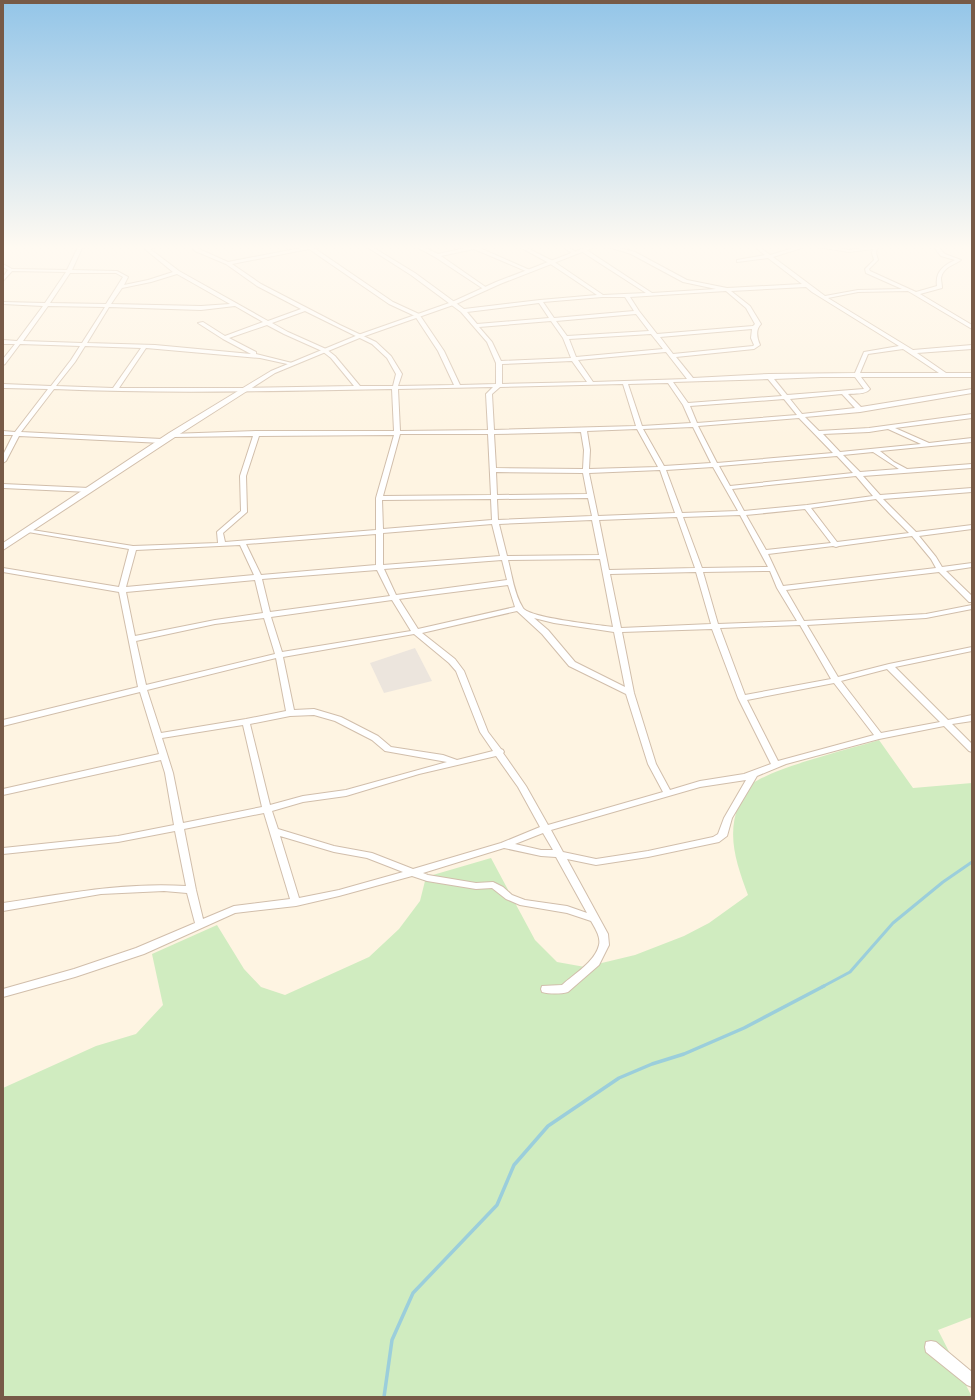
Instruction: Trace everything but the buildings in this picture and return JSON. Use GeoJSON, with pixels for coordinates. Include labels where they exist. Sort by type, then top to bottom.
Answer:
{"type":"FeatureCollection","features":[{"type":"Feature","properties":{"kind":"street"},"geometry":{"type":"LineString","coordinates":[[3,363],[21,342],[43,310]]}},
{"type":"Feature","properties":{"kind":"street"},"geometry":{"type":"LineString","coordinates":[[3,461],[17,433],[83,346],[104,310]]}},
{"type":"Feature","properties":{"kind":"street"},"geometry":{"type":"LineString","coordinates":[[245,310],[324,350],[333,357],[358,388]]}},
{"type":"Feature","properties":{"kind":"street"},"geometry":{"type":"LineString","coordinates":[[225,338],[301,310]]}},
{"type":"Feature","properties":{"kind":"street"},"geometry":{"type":"LineString","coordinates":[[308,310],[374,343],[389,357],[399,374],[395,387],[397,434],[379,498],[380,568],[394,598],[416,632],[452,661],[460,671],[467,685],[477,718],[492,744],[500,752],[522,786],[603,934],[604,945],[595,962],[564,989],[546,989]]}},
{"type":"Feature","properties":{"kind":"street"},"geometry":{"type":"LineString","coordinates":[[407,310],[417,315],[441,350],[458,387]]}},
{"type":"Feature","properties":{"kind":"street"},"geometry":{"type":"LineString","coordinates":[[3,546],[257,380],[324,350],[431,310]]}},
{"type":"Feature","properties":{"kind":"street"},"geometry":{"type":"LineString","coordinates":[[463,310],[489,342],[499,363],[499,385],[489,394],[495,522],[510,582],[521,610],[545,632],[572,664],[630,693]]}},
{"type":"Feature","properties":{"kind":"street"},"geometry":{"type":"LineString","coordinates":[[546,310],[566,338],[574,360],[591,384]]}},
{"type":"Feature","properties":{"kind":"street"},"geometry":{"type":"LineString","coordinates":[[672,356],[756,346],[754,338],[755,327],[758,324],[751,310]]}},
{"type":"Feature","properties":{"kind":"street"},"geometry":{"type":"LineString","coordinates":[[846,310],[905,347],[944,374]]}},
{"type":"Feature","properties":{"kind":"street"},"geometry":{"type":"LineString","coordinates":[[946,310],[971,325]]}},
{"type":"Feature","properties":{"kind":"street"},"geometry":{"type":"LineString","coordinates":[[477,326],[637,312],[690,380]]}},
{"type":"Feature","properties":{"kind":"street"},"geometry":{"type":"LineString","coordinates":[[201,323],[225,338],[260,356]]}},
{"type":"Feature","properties":{"kind":"street"},"geometry":{"type":"LineString","coordinates":[[566,338],[755,327]]}},
{"type":"Feature","properties":{"kind":"street"},"geometry":{"type":"LineString","coordinates":[[3,342],[144,347],[260,356],[290,364]]}},
{"type":"Feature","properties":{"kind":"street"},"geometry":{"type":"LineString","coordinates":[[115,390],[144,347]]}},
{"type":"Feature","properties":{"kind":"street"},"geometry":{"type":"LineString","coordinates":[[857,375],[866,353],[905,347]]}},
{"type":"Feature","properties":{"kind":"street"},"geometry":{"type":"LineString","coordinates":[[912,352],[972,347]]}},
{"type":"Feature","properties":{"kind":"street"},"geometry":{"type":"LineString","coordinates":[[499,363],[574,360],[668,350]]}},
{"type":"Feature","properties":{"kind":"street"},"geometry":{"type":"LineString","coordinates":[[686,404],[844,393],[866,390],[857,375]]}},
{"type":"Feature","properties":{"kind":"street"},"geometry":{"type":"LineString","coordinates":[[3,386],[115,390],[243,390],[591,384],[769,376],[972,375]]}},
{"type":"Feature","properties":{"kind":"street"},"geometry":{"type":"LineString","coordinates":[[769,376],[801,416],[913,533],[934,558],[940,569],[972,600]]}},
{"type":"Feature","properties":{"kind":"street"},"geometry":{"type":"LineString","coordinates":[[669,380],[686,404],[715,464],[764,552],[781,588],[836,680],[879,736]]}},
{"type":"Feature","properties":{"kind":"street"},"geometry":{"type":"LineString","coordinates":[[625,382],[639,427],[662,468],[678,516],[699,570],[715,626],[742,698],[775,764]]}},
{"type":"Feature","properties":{"kind":"street"},"geometry":{"type":"LineString","coordinates":[[172,435],[257,433],[397,434],[584,430],[695,425],[860,410],[972,391]]}},
{"type":"Feature","properties":{"kind":"street"},"geometry":{"type":"LineString","coordinates":[[844,393],[860,410]]}},
{"type":"Feature","properties":{"kind":"street"},"geometry":{"type":"LineString","coordinates":[[817,433],[888,427],[972,416]]}},
{"type":"Feature","properties":{"kind":"street"},"geometry":{"type":"LineString","coordinates":[[888,427],[927,444]]}},
{"type":"Feature","properties":{"kind":"street"},"geometry":{"type":"LineString","coordinates":[[584,430],[587,450],[586,471],[630,693],[652,764],[668,793]]}},
{"type":"Feature","properties":{"kind":"street"},"geometry":{"type":"LineString","coordinates":[[3,433],[162,441]]}},
{"type":"Feature","properties":{"kind":"street"},"geometry":{"type":"LineString","coordinates":[[222,544],[220,532],[244,512],[243,476],[257,433]]}},
{"type":"Feature","properties":{"kind":"street"},"geometry":{"type":"LineString","coordinates":[[493,470],[586,471],[662,468],[837,454],[972,440]]}},
{"type":"Feature","properties":{"kind":"street"},"geometry":{"type":"LineString","coordinates":[[874,450],[892,464],[906,470]]}},
{"type":"Feature","properties":{"kind":"street"},"geometry":{"type":"LineString","coordinates":[[728,488],[858,474],[972,466]]}},
{"type":"Feature","properties":{"kind":"street"},"geometry":{"type":"LineString","coordinates":[[3,486],[89,490]]}},
{"type":"Feature","properties":{"kind":"street"},"geometry":{"type":"LineString","coordinates":[[28,530],[133,548],[242,543],[495,522],[742,513],[807,507],[878,497],[972,490]]}},
{"type":"Feature","properties":{"kind":"street"},"geometry":{"type":"LineString","coordinates":[[379,498],[591,496]]}},
{"type":"Feature","properties":{"kind":"street"},"geometry":{"type":"LineString","coordinates":[[807,507],[836,545]]}},
{"type":"Feature","properties":{"kind":"street"},"geometry":{"type":"LineString","coordinates":[[764,552],[836,545],[913,533],[972,527]]}},
{"type":"Feature","properties":{"kind":"street"},"geometry":{"type":"LineString","coordinates":[[242,543],[258,576],[279,656],[290,713]]}},
{"type":"Feature","properties":{"kind":"street"},"geometry":{"type":"LineString","coordinates":[[133,548],[122,590],[143,690],[164,756],[179,827],[190,890],[200,925]]}},
{"type":"Feature","properties":{"kind":"street"},"geometry":{"type":"LineString","coordinates":[[3,570],[122,590],[258,576],[505,558],[603,557]]}},
{"type":"Feature","properties":{"kind":"street"},"geometry":{"type":"LineString","coordinates":[[781,588],[972,565]]}},
{"type":"Feature","properties":{"kind":"street"},"geometry":{"type":"LineString","coordinates":[[606,572],[772,569]]}},
{"type":"Feature","properties":{"kind":"street"},"geometry":{"type":"LineString","coordinates":[[133,639],[215,622],[510,582]]}},
{"type":"Feature","properties":{"kind":"street"},"geometry":{"type":"LineString","coordinates":[[3,723],[279,656],[416,632],[521,610],[554,621],[618,630],[803,623],[926,616],[972,607]]}},
{"type":"Feature","properties":{"kind":"street"},"geometry":{"type":"LineString","coordinates":[[742,698],[836,680],[889,666],[972,650]]}},
{"type":"Feature","properties":{"kind":"street"},"geometry":{"type":"LineString","coordinates":[[889,666],[972,749]]}},
{"type":"Feature","properties":{"kind":"street"},"geometry":{"type":"LineString","coordinates":[[158,736],[246,722],[290,713],[314,712],[338,719],[375,738],[388,749],[437,756],[456,762]]}},
{"type":"Feature","properties":{"kind":"street"},"geometry":{"type":"LineString","coordinates":[[3,993],[75,973],[140,951],[239,909],[296,902],[339,893],[411,874],[504,845],[545,829],[668,793],[706,783],[753,776],[775,764],[879,736],[972,718]]}},
{"type":"Feature","properties":{"kind":"street"},"geometry":{"type":"LineString","coordinates":[[246,722],[267,808],[296,902]]}},
{"type":"Feature","properties":{"kind":"street"},"geometry":{"type":"LineString","coordinates":[[3,851],[118,839],[179,827],[303,799],[346,793],[456,762],[500,752]]}},
{"type":"Feature","properties":{"kind":"street"},"geometry":{"type":"LineString","coordinates":[[3,792],[164,756]]}},
{"type":"Feature","properties":{"kind":"street"},"geometry":{"type":"LineString","coordinates":[[504,845],[541,854],[558,854],[596,862],[716,840],[722,836],[728,818],[753,776]]}},
{"type":"Feature","properties":{"kind":"street"},"geometry":{"type":"LineString","coordinates":[[274,831],[328,847],[368,855],[398,866],[411,874],[447,882],[476,886],[493,885],[509,897],[523,903],[567,910],[595,919]]}},
{"type":"Feature","properties":{"kind":"street"},"geometry":{"type":"LineString","coordinates":[[3,907],[101,892],[164,888],[190,890]]}},
{"type":"Feature","properties":{"kind":"street"},"geometry":{"type":"LineString","coordinates":[[931,1347],[972,1380]]}},
{"type":"Feature","properties":{"kind":"shaded area"},"geometry":{"type":"Polygon","coordinates":[[[415,648],[432,681],[384,693],[370,663],[415,648]]]}},
{"type":"Feature","properties":{"kind":"green space"},"geometry":{"type":"Polygon","coordinates":[[[879,740],[913,788],[972,783],[972,1317],[938,1330],[972,1397],[3,1397],[3,1088],[96,1046],[136,1034],[163,1005],[152,954],[217,925],[244,969],[261,987],[285,995],[369,957],[399,929],[420,901],[426,877],[491,858],[535,940],[557,962],[585,967],[635,955],[684,936],[709,923],[748,895],[734,850],[733,828],[735,816],[742,795],[754,782],[768,775],[807,761],[879,740]]]}},
{"type":"Feature","properties":{"kind":"waterway"},"geometry":{"type":"LineString","coordinates":[[822,987],[850,972],[893,923],[943,882],[972,862]]}},
{"type":"Feature","properties":{"kind":"waterway"},"geometry":{"type":"LineString","coordinates":[[384,1397],[392,1340],[413,1293],[497,1205],[514,1165],[548,1126],[619,1078],[652,1064],[684,1054],[744,1028],[824,986]]}}]}
